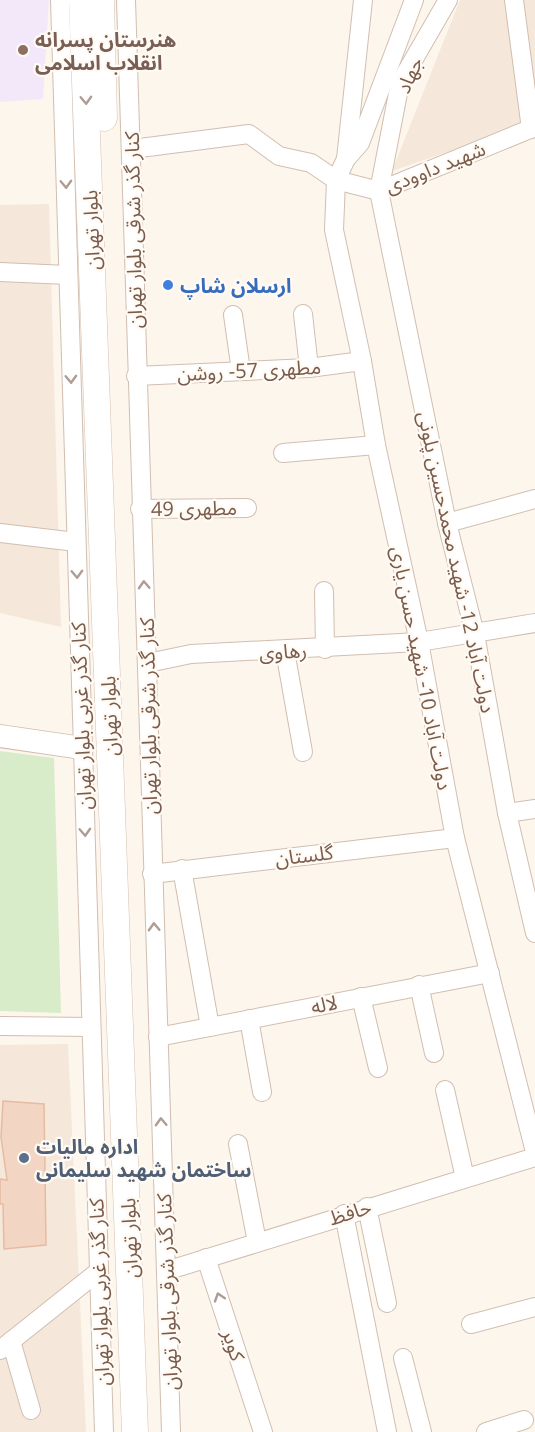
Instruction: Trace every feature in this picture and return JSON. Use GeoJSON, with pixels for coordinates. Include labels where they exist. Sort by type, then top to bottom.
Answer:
{"type":"FeatureCollection","features":[{"type":"Feature","properties":{"kind":"main road","name":"بلوار تهران"},"geometry":{"type":"LineString","coordinates":[[82,0],[139,1426]]}},
{"type":"Feature","properties":{"kind":"main road","name":"بلوار تهران"},"geometry":{"type":"LineString","coordinates":[[101,0],[139,1426]]}},
{"type":"Feature","properties":{"kind":"street","name":"کنار گذر غربی بلوار تهران"},"geometry":{"type":"LineString","coordinates":[[60,0],[104,1424]]}},
{"type":"Feature","properties":{"kind":"street","name":"کنار گذر شرقی بلوار تهران"},"geometry":{"type":"LineString","coordinates":[[126,0],[132,149],[140,509],[148,663],[152,874],[171,1432]]}},
{"type":"Feature","properties":{"kind":"street"},"geometry":{"type":"LineString","coordinates":[[346,159],[363,0]]}},
{"type":"Feature","properties":{"kind":"street","name":"جهاد"},"geometry":{"type":"LineString","coordinates":[[336,180],[346,159],[360,143],[414,0]]}},
{"type":"Feature","properties":{"kind":"street","name":"جهاد"},"geometry":{"type":"LineString","coordinates":[[379,191],[400,83],[448,0]]}},
{"type":"Feature","properties":{"kind":"street"},"geometry":{"type":"LineString","coordinates":[[514,0],[533,128]]}},
{"type":"Feature","properties":{"kind":"street","name":"شهید داوودی"},"geometry":{"type":"LineString","coordinates":[[132,149],[249,134],[279,156],[311,163],[336,180],[379,191],[533,128]]}},
{"type":"Feature","properties":{"kind":"street","name":"دولت آباد 10- شهید حسن یاری"},"geometry":{"type":"LineString","coordinates":[[336,180],[334,230],[362,361],[376,445],[419,642],[455,838],[535,1152]]}},
{"type":"Feature","properties":{"kind":"street","name":"دولت آباد 12- شهید محمدحسین پلونی"},"geometry":{"type":"LineString","coordinates":[[379,191],[447,523],[475,634],[507,813],[535,933]]}},
{"type":"Feature","properties":{"kind":"street"},"geometry":{"type":"LineString","coordinates":[[0,273],[68,274]]}},
{"type":"Feature","properties":{"kind":"street"},"geometry":{"type":"LineString","coordinates":[[303,314],[309,368]]}},
{"type":"Feature","properties":{"kind":"street"},"geometry":{"type":"LineString","coordinates":[[233,315],[242,371]]}},
{"type":"Feature","properties":{"kind":"street","name":"مطهری 57- روشن"},"geometry":{"type":"LineString","coordinates":[[136,376],[309,368],[362,361]]}},
{"type":"Feature","properties":{"kind":"street"},"geometry":{"type":"LineString","coordinates":[[284,453],[376,445]]}},
{"type":"Feature","properties":{"kind":"street"},"geometry":{"type":"LineString","coordinates":[[447,523],[535,499]]}},
{"type":"Feature","properties":{"kind":"street","name":"مطهری 49"},"geometry":{"type":"LineString","coordinates":[[140,509],[247,507]]}},
{"type":"Feature","properties":{"kind":"street"},"geometry":{"type":"LineString","coordinates":[[0,532],[76,542]]}},
{"type":"Feature","properties":{"kind":"street"},"geometry":{"type":"LineString","coordinates":[[324,591],[325,649]]}},
{"type":"Feature","properties":{"kind":"street"},"geometry":{"type":"LineString","coordinates":[[475,634],[535,623]]}},
{"type":"Feature","properties":{"kind":"street","name":"رهاوی"},"geometry":{"type":"LineString","coordinates":[[148,663],[191,654],[325,649],[419,642],[475,634]]}},
{"type":"Feature","properties":{"kind":"street"},"geometry":{"type":"LineString","coordinates":[[285,651],[303,752]]}},
{"type":"Feature","properties":{"kind":"street"},"geometry":{"type":"LineString","coordinates":[[0,736],[82,748]]}},
{"type":"Feature","properties":{"kind":"street"},"geometry":{"type":"LineString","coordinates":[[507,813],[535,809]]}},
{"type":"Feature","properties":{"kind":"street","name":"گلستان"},"geometry":{"type":"LineString","coordinates":[[152,874],[455,838]]}},
{"type":"Feature","properties":{"kind":"street"},"geometry":{"type":"LineString","coordinates":[[182,869],[210,1027]]}},
{"type":"Feature","properties":{"kind":"street","name":"لاله"},"geometry":{"type":"LineString","coordinates":[[158,1037],[490,973]]}},
{"type":"Feature","properties":{"kind":"street"},"geometry":{"type":"LineString","coordinates":[[419,985],[435,1053]]}},
{"type":"Feature","properties":{"kind":"street"},"geometry":{"type":"LineString","coordinates":[[361,997],[378,1068]]}},
{"type":"Feature","properties":{"kind":"street"},"geometry":{"type":"LineString","coordinates":[[249,1019],[262,1092]]}},
{"type":"Feature","properties":{"kind":"street"},"geometry":{"type":"LineString","coordinates":[[0,1026],[91,1028]]}},
{"type":"Feature","properties":{"kind":"street"},"geometry":{"type":"LineString","coordinates":[[445,1090],[465,1178]]}},
{"type":"Feature","properties":{"kind":"street"},"geometry":{"type":"LineString","coordinates":[[237,1144],[257,1242]]}},
{"type":"Feature","properties":{"kind":"street","name":"حافظ"},"geometry":{"type":"LineString","coordinates":[[166,1271],[344,1214],[535,1157]]}},
{"type":"Feature","properties":{"kind":"street"},"geometry":{"type":"LineString","coordinates":[[367,1207],[387,1303]]}},
{"type":"Feature","properties":{"kind":"street"},"geometry":{"type":"LineString","coordinates":[[344,1214],[387,1432]]}},
{"type":"Feature","properties":{"kind":"street","name":"کویر"},"geometry":{"type":"LineString","coordinates":[[206,1258],[263,1432]]}},
{"type":"Feature","properties":{"kind":"street"},"geometry":{"type":"LineString","coordinates":[[31,1410],[6,1345],[99,1271]]}},
{"type":"Feature","properties":{"kind":"street"},"geometry":{"type":"LineString","coordinates":[[471,1324],[535,1307]]}},
{"type":"Feature","properties":{"kind":"street"},"geometry":{"type":"LineString","coordinates":[[403,1358],[422,1432]]}},
{"type":"Feature","properties":{"kind":"street"},"geometry":{"type":"LineString","coordinates":[[486,1432],[524,1420]]}},
{"type":"Feature","properties":{"kind":"street"},"geometry":{"type":"LineString","coordinates":[[104,1424],[139,1426]]}},
{"type":"Feature","properties":{"kind":"shaded area","name":"هنرستان پسرانه انقلاب اسلامی"},"geometry":{"type":"Polygon","coordinates":[[[0,0],[49,0],[43,99],[0,102],[0,0]]]}},
{"type":"Feature","properties":{"kind":"shaded area"},"geometry":{"type":"Polygon","coordinates":[[[460,0],[535,0],[535,122],[392,171],[460,0]]]}},
{"type":"Feature","properties":{"kind":"shaded area"},"geometry":{"type":"Polygon","coordinates":[[[49,204],[61,627],[0,613],[0,205],[49,204]]]}},
{"type":"Feature","properties":{"kind":"shaded area"},"geometry":{"type":"Polygon","coordinates":[[[68,1044],[86,1432],[0,1432],[0,1045],[68,1044]]]}},
{"type":"Feature","properties":{"kind":"green space"},"geometry":{"type":"Polygon","coordinates":[[[0,751],[54,758],[61,1013],[0,1011],[0,751]]]}},
{"type":"Feature","properties":{"kind":"building","name":"اداره مالیات ساختمان شهید سلیمانی"},"geometry":{"type":"Polygon","coordinates":[[[3,1101],[44,1104],[46,1245],[4,1249],[3,1204],[0,1204],[0,1179],[7,1180],[1,1137],[3,1101]]]}},
{"type":"Feature","properties":{"kind":"place","name":"هنرستان پسرانه انقلاب اسلامی"},"geometry":{"type":"Point","coordinates":[23,50]}},
{"type":"Feature","properties":{"kind":"place","name":"ارسلان شاپ"},"geometry":{"type":"Point","coordinates":[168,285]}},
{"type":"Feature","properties":{"kind":"place","name":"اداره مالیات ساختمان شهید سلیمانی"},"geometry":{"type":"Point","coordinates":[24,1158]}}]}
